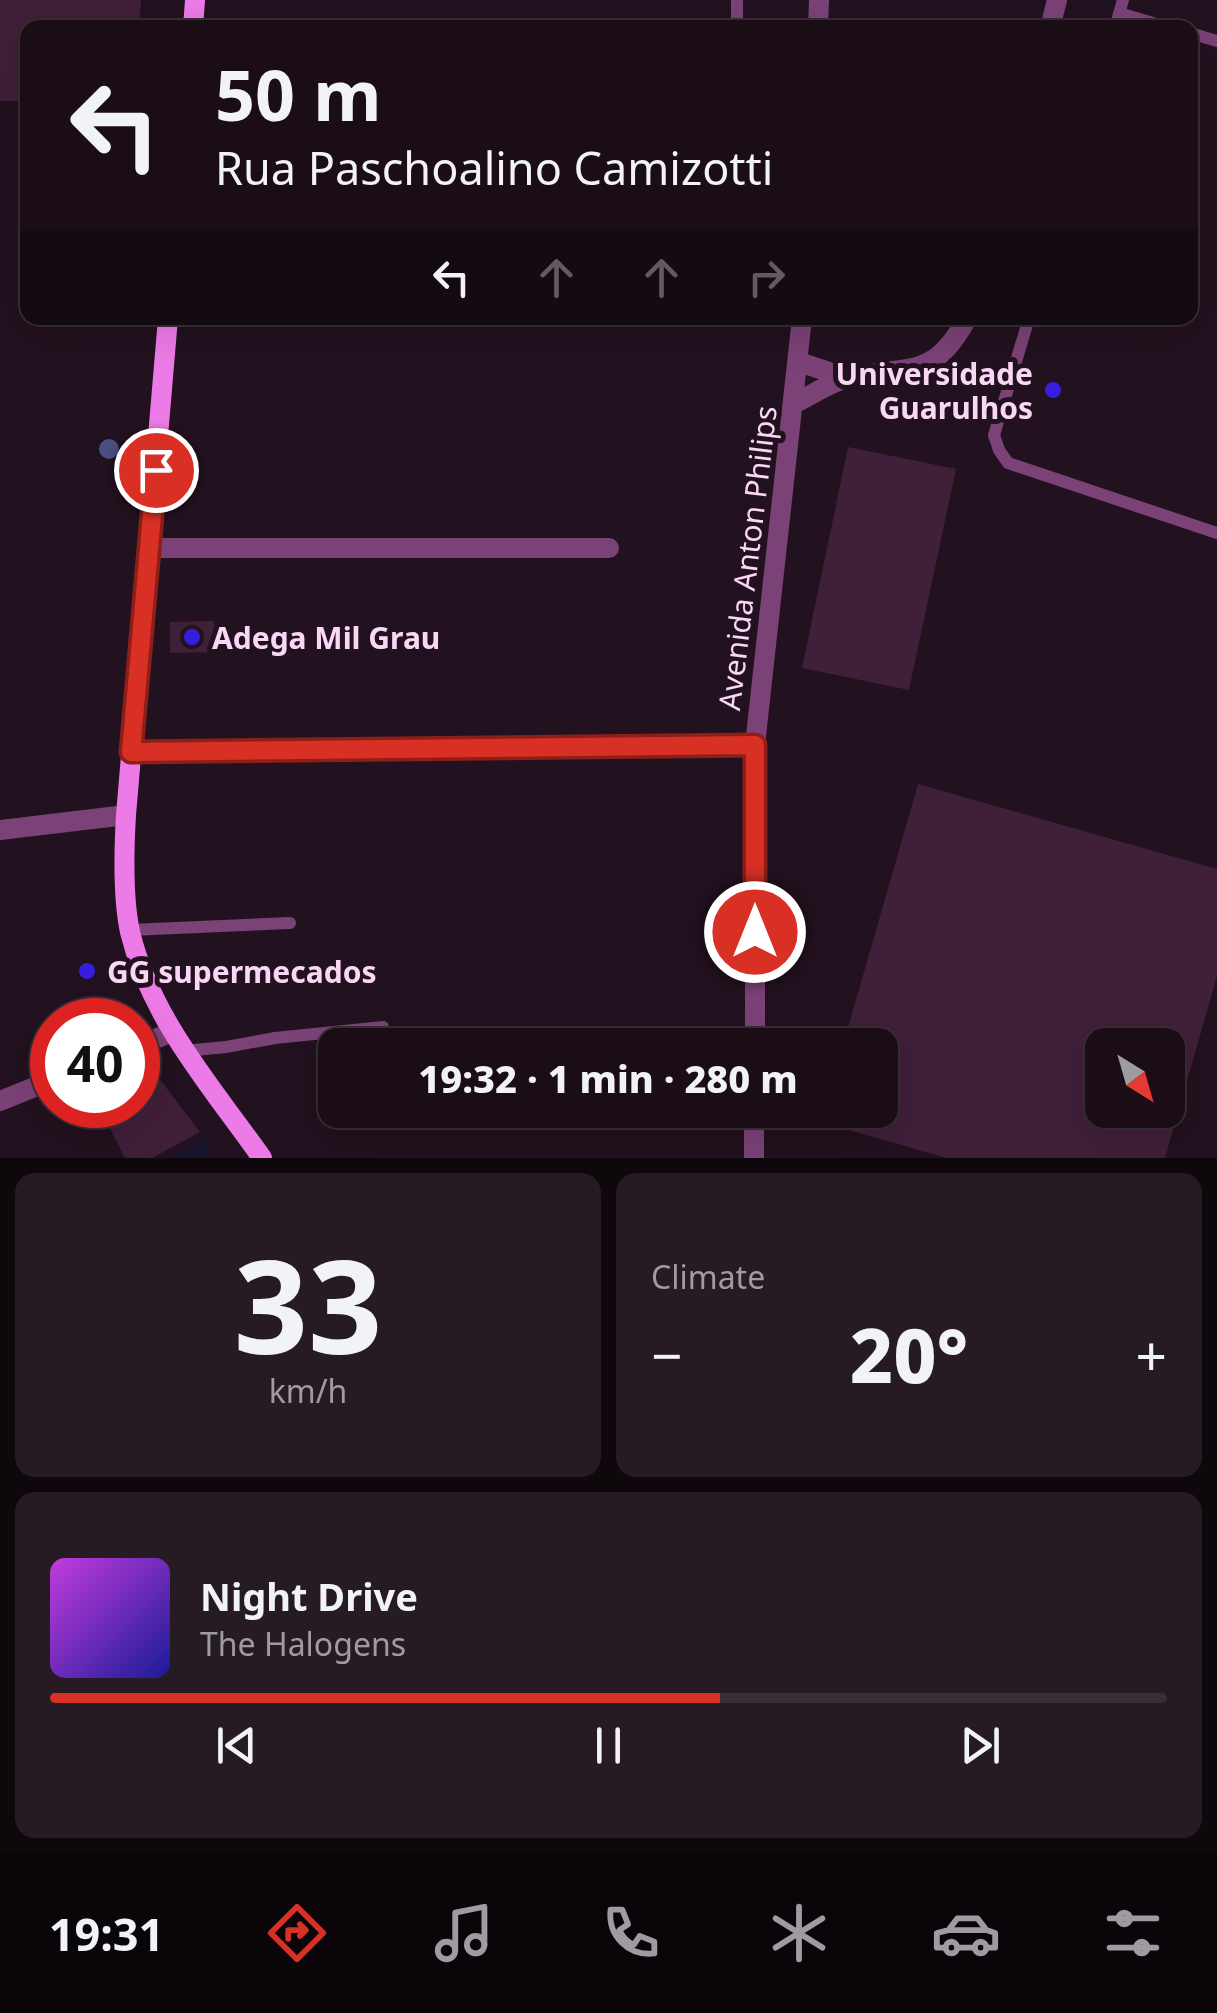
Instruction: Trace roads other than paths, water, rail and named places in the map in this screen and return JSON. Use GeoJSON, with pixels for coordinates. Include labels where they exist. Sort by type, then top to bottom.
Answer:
{"type":"FeatureCollection","features":[{"type":"Feature","properties":{"kind":"main road"},"geometry":{"type":"LineString","coordinates":[[167,325],[126,816],[124,852],[130,930],[146,979],[172,1032],[254,1154]]}},
{"type":"Feature","properties":{"kind":"street","name":"Avenida Anton Philips"},"geometry":{"type":"LineString","coordinates":[[754,1028],[755,745],[802,325]]}},
{"type":"Feature","properties":{"kind":"street"},"geometry":{"type":"LineString","coordinates":[[794,404],[847,378],[912,370],[939,357],[964,325]]}},
{"type":"Feature","properties":{"kind":"street"},"geometry":{"type":"LineString","coordinates":[[799,362],[847,378]]}},
{"type":"Feature","properties":{"kind":"street"},"geometry":{"type":"LineString","coordinates":[[149,548],[609,548]]}},
{"type":"Feature","properties":{"kind":"street"},"geometry":{"type":"LineString","coordinates":[[131,752],[755,745]]}},
{"type":"Feature","properties":{"kind":"street"},"geometry":{"type":"LineString","coordinates":[[0,830],[126,816]]}},
{"type":"Feature","properties":{"kind":"street"},"geometry":{"type":"LineString","coordinates":[[160,1037],[172,1032]]}},
{"type":"Feature","properties":{"kind":"street"},"geometry":{"type":"LineString","coordinates":[[0,1101],[30,1089]]}},
{"type":"Feature","properties":{"kind":"street"},"geometry":{"type":"LineString","coordinates":[[754,1128],[754,1158]]}},
{"type":"Feature","properties":{"kind":"lane"},"geometry":{"type":"LineString","coordinates":[[1027,325],[994,434],[998,450],[1008,464],[1217,533]]}},
{"type":"Feature","properties":{"kind":"lane"},"geometry":{"type":"LineString","coordinates":[[130,930],[290,923]]}},
{"type":"Feature","properties":{"kind":"lane"},"geometry":{"type":"LineString","coordinates":[[184,1051],[383,1027]]}},
{"type":"Feature","properties":{"kind":"place","name":"Universidade Guarulhos"},"geometry":{"type":"Point","coordinates":[1053,390]}},
{"type":"Feature","properties":{"kind":"place","name":"Adega Mil Grau"},"geometry":{"type":"Point","coordinates":[192,637]}},
{"type":"Feature","properties":{"kind":"place","name":"GG supermecados"},"geometry":{"type":"Point","coordinates":[87,971]}}]}
